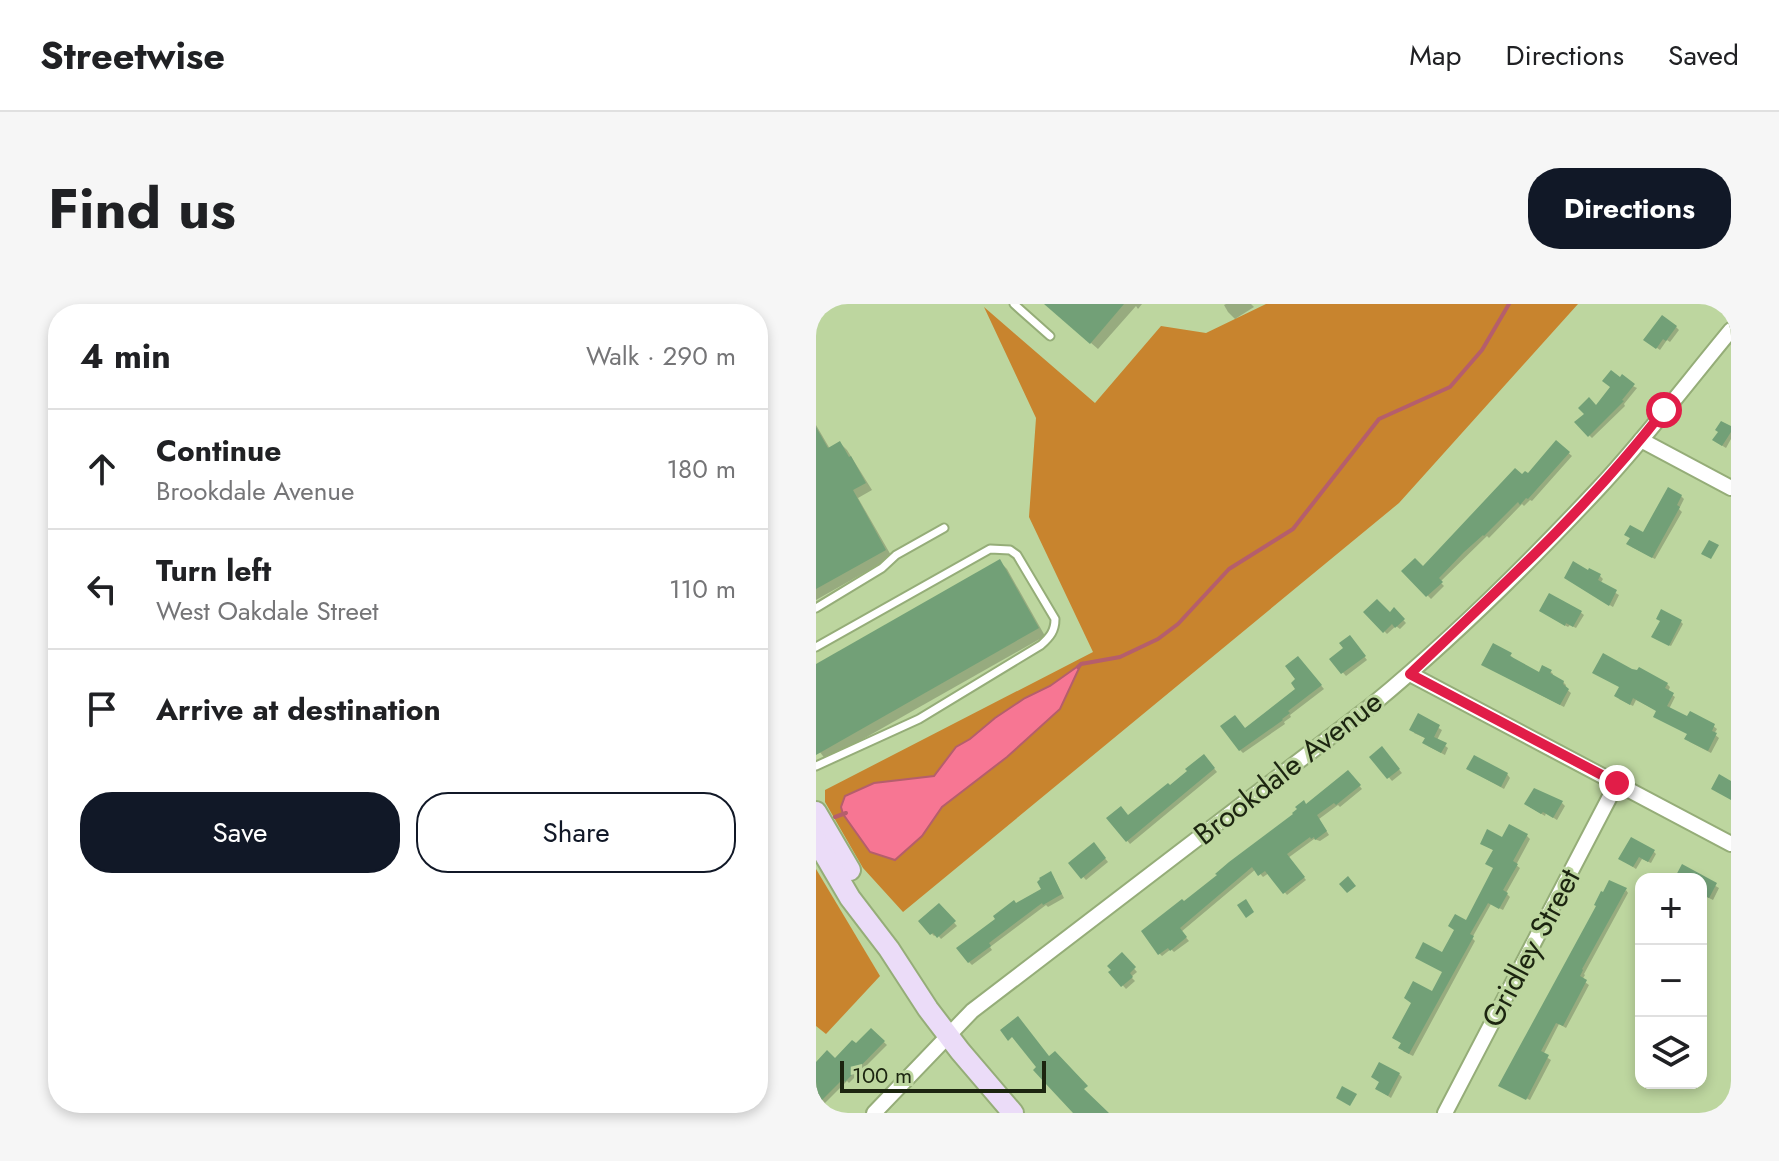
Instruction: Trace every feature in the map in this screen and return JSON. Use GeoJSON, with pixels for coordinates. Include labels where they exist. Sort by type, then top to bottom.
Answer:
{"type":"FeatureCollection","features":[{"type":"Feature","properties":{"kind":"main road"},"geometry":{"type":"LineString","coordinates":[[816,812],[861,890],[889,949]]}},
{"type":"Feature","properties":{"kind":"main road"},"geometry":{"type":"LineString","coordinates":[[816,840],[850,898],[889,949],[928,1009],[1013,1113]]}},
{"type":"Feature","properties":{"kind":"street","name":"Brookdale Avenue"},"geometry":{"type":"LineString","coordinates":[[874,1113],[972,1011],[1410,674],[1577,510],[1641,440],[1731,330]]}},
{"type":"Feature","properties":{"kind":"street"},"geometry":{"type":"LineString","coordinates":[[1641,440],[1731,488]]}},
{"type":"Feature","properties":{"kind":"street"},"geometry":{"type":"LineString","coordinates":[[1410,674],[1731,844]]}},
{"type":"Feature","properties":{"kind":"street","name":"Gridley Street"},"geometry":{"type":"LineString","coordinates":[[1445,1113],[1617,783]]}},
{"type":"Feature","properties":{"kind":"lane"},"geometry":{"type":"LineString","coordinates":[[1014,304],[1050,336]]}},
{"type":"Feature","properties":{"kind":"lane"},"geometry":{"type":"LineString","coordinates":[[816,608],[882,568],[896,555],[944,528]]}},
{"type":"Feature","properties":{"kind":"lane"},"geometry":{"type":"LineString","coordinates":[[816,647],[990,549],[1010,550],[1017,555],[1055,619],[1055,629],[1041,645],[919,719],[816,766]]}},
{"type":"Feature","properties":{"kind":"shaded area"},"geometry":{"type":"Polygon","coordinates":[[[1266,304],[1578,304],[1399,503],[903,912],[863,868],[825,802],[825,790],[1093,652],[1029,517],[1036,418],[984,307],[1095,403],[1161,326],[1206,333],[1266,304]],[[1080,665],[1050,686],[1025,698],[956,747],[934,776],[909,779],[895,860],[922,836],[942,807],[1007,757],[1060,709],[1080,665]]]}},
{"type":"Feature","properties":{"kind":"shaded area"},"geometry":{"type":"Polygon","coordinates":[[[1081,664],[1060,709],[1007,757],[942,807],[922,836],[895,860],[870,852],[843,814],[841,807],[845,796],[874,783],[934,776],[956,747],[1025,698],[1050,686],[1081,664]]]}},
{"type":"Feature","properties":{"kind":"shaded area"},"geometry":{"type":"Polygon","coordinates":[[[816,869],[880,976],[826,1034],[816,1026],[816,869]]]}},
{"type":"Feature","properties":{"kind":"building"},"geometry":{"type":"Polygon","coordinates":[[[1044,304],[1124,304],[1090,344],[1044,304]]]}},
{"type":"Feature","properties":{"kind":"building"},"geometry":{"type":"Polygon","coordinates":[[[1662,315],[1677,326],[1656,349],[1643,340],[1662,315]]]}},
{"type":"Feature","properties":{"kind":"building"},"geometry":{"type":"Polygon","coordinates":[[[1611,370],[1635,384],[1624,401],[1588,437],[1574,422],[1584,414],[1578,408],[1589,397],[1596,405],[1610,387],[1602,381],[1611,370]]]}},
{"type":"Feature","properties":{"kind":"building"},"geometry":{"type":"Polygon","coordinates":[[[1721,421],[1731,426],[1731,432],[1722,446],[1712,440],[1721,421]]]}},
{"type":"Feature","properties":{"kind":"building"},"geometry":{"type":"Polygon","coordinates":[[[816,427],[828,448],[840,441],[851,456],[866,483],[853,490],[886,550],[816,589],[816,427]]]}},
{"type":"Feature","properties":{"kind":"building"},"geometry":{"type":"Polygon","coordinates":[[[1556,440],[1570,452],[1528,499],[1520,505],[1518,502],[1464,552],[1439,578],[1443,582],[1426,597],[1401,571],[1415,558],[1423,566],[1515,468],[1522,474],[1525,471],[1528,473],[1556,440]]]}},
{"type":"Feature","properties":{"kind":"building"},"geometry":{"type":"Polygon","coordinates":[[[1668,487],[1682,495],[1677,505],[1680,507],[1652,558],[1626,544],[1630,538],[1624,535],[1630,525],[1643,532],[1668,487]]]}},
{"type":"Feature","properties":{"kind":"building"},"geometry":{"type":"Polygon","coordinates":[[[1709,540],[1719,545],[1711,559],[1701,554],[1709,540]]]}},
{"type":"Feature","properties":{"kind":"building"},"geometry":{"type":"Polygon","coordinates":[[[1000,559],[1039,628],[816,755],[816,664],[1000,559]]]}},
{"type":"Feature","properties":{"kind":"building"},"geometry":{"type":"Polygon","coordinates":[[[1573,561],[1601,574],[1598,580],[1617,590],[1609,606],[1564,578],[1573,561]]]}},
{"type":"Feature","properties":{"kind":"building"},"geometry":{"type":"Polygon","coordinates":[[[1549,593],[1582,611],[1573,627],[1566,623],[1565,626],[1539,611],[1549,593]]]}},
{"type":"Feature","properties":{"kind":"building"},"geometry":{"type":"Polygon","coordinates":[[[1377,599],[1390,612],[1394,607],[1405,619],[1395,628],[1392,624],[1383,633],[1363,612],[1377,599]]]}},
{"type":"Feature","properties":{"kind":"building"},"geometry":{"type":"Polygon","coordinates":[[[1661,609],[1682,620],[1669,646],[1651,637],[1660,621],[1656,619],[1661,609]]]}},
{"type":"Feature","properties":{"kind":"building"},"geometry":{"type":"Polygon","coordinates":[[[1350,635],[1366,656],[1341,674],[1329,659],[1343,648],[1339,643],[1350,635]]]}},
{"type":"Feature","properties":{"kind":"building"},"geometry":{"type":"Polygon","coordinates":[[[1493,643],[1539,672],[1542,665],[1552,670],[1550,673],[1564,681],[1563,684],[1569,689],[1560,705],[1481,665],[1493,643]]]}},
{"type":"Feature","properties":{"kind":"building"},"geometry":{"type":"Polygon","coordinates":[[[1603,653],[1668,683],[1665,688],[1674,693],[1667,706],[1687,716],[1690,711],[1715,724],[1712,731],[1717,733],[1708,751],[1684,739],[1687,734],[1653,717],[1656,711],[1633,698],[1630,705],[1614,696],[1619,687],[1592,673],[1603,653]]]}},
{"type":"Feature","properties":{"kind":"building"},"geometry":{"type":"Polygon","coordinates":[[[1298,656],[1322,685],[1288,711],[1290,713],[1283,720],[1239,751],[1220,726],[1235,715],[1245,728],[1295,689],[1291,683],[1295,679],[1285,666],[1298,656]]]}},
{"type":"Feature","properties":{"kind":"building"},"geometry":{"type":"Polygon","coordinates":[[[1418,713],[1440,725],[1434,737],[1447,743],[1441,753],[1422,743],[1425,738],[1409,730],[1418,713]]]}},
{"type":"Feature","properties":{"kind":"building"},"geometry":{"type":"Polygon","coordinates":[[[1382,746],[1400,769],[1387,779],[1369,757],[1382,746]]]}},
{"type":"Feature","properties":{"kind":"building"},"geometry":{"type":"Polygon","coordinates":[[[1204,754],[1215,768],[1126,842],[1106,818],[1121,806],[1128,815],[1168,783],[1170,785],[1204,754]]]}},
{"type":"Feature","properties":{"kind":"building"},"geometry":{"type":"Polygon","coordinates":[[[1474,755],[1508,773],[1501,787],[1466,769],[1474,755]]]}},
{"type":"Feature","properties":{"kind":"building"},"geometry":{"type":"Polygon","coordinates":[[[1348,770],[1361,785],[1336,805],[1334,803],[1317,815],[1327,831],[1315,840],[1310,837],[1287,854],[1305,877],[1283,894],[1265,871],[1258,876],[1252,867],[1180,928],[1187,937],[1170,951],[1168,948],[1158,955],[1141,931],[1182,899],[1184,901],[1229,862],[1293,814],[1297,809],[1295,807],[1304,800],[1306,804],[1348,770]]]}},
{"type":"Feature","properties":{"kind":"building"},"geometry":{"type":"Polygon","coordinates":[[[1719,774],[1731,781],[1731,800],[1711,789],[1719,774]]]}},
{"type":"Feature","properties":{"kind":"building"},"geometry":{"type":"Polygon","coordinates":[[[1534,788],[1563,801],[1553,818],[1524,804],[1534,788]]]}},
{"type":"Feature","properties":{"kind":"building"},"geometry":{"type":"Polygon","coordinates":[[[1509,824],[1528,834],[1513,861],[1518,864],[1503,890],[1508,893],[1499,909],[1488,903],[1470,934],[1474,936],[1409,1054],[1398,1048],[1401,1043],[1392,1038],[1411,1003],[1404,998],[1413,981],[1432,991],[1442,972],[1415,958],[1423,942],[1442,952],[1454,930],[1448,926],[1455,914],[1466,920],[1493,868],[1485,864],[1493,850],[1480,844],[1487,829],[1502,837],[1509,824]]]}},
{"type":"Feature","properties":{"kind":"building"},"geometry":{"type":"Polygon","coordinates":[[[1631,837],[1655,850],[1648,862],[1639,857],[1633,867],[1618,859],[1631,837]]]}},
{"type":"Feature","properties":{"kind":"building"},"geometry":{"type":"Polygon","coordinates":[[[1094,842],[1106,858],[1081,879],[1068,863],[1094,842]]]}},
{"type":"Feature","properties":{"kind":"building"},"geometry":{"type":"Polygon","coordinates":[[[1682,864],[1699,873],[1677,873],[1682,864]]]}},
{"type":"Feature","properties":{"kind":"building"},"geometry":{"type":"Polygon","coordinates":[[[1051,871],[1062,894],[1042,903],[968,963],[956,948],[995,919],[993,916],[1014,900],[1016,903],[1041,889],[1037,882],[1039,878],[1051,871]]]}},
{"type":"Feature","properties":{"kind":"building"},"geometry":{"type":"Polygon","coordinates":[[[1348,876],[1356,886],[1347,893],[1339,884],[1348,876]]]}},
{"type":"Feature","properties":{"kind":"building"},"geometry":{"type":"Polygon","coordinates":[[[1707,878],[1717,883],[1707,897],[1707,878]]]}},
{"type":"Feature","properties":{"kind":"building"},"geometry":{"type":"Polygon","coordinates":[[[1609,880],[1627,888],[1582,969],[1580,976],[1587,980],[1563,1026],[1556,1023],[1541,1051],[1549,1055],[1526,1100],[1498,1086],[1609,880]]]}},
{"type":"Feature","properties":{"kind":"building"},"geometry":{"type":"Polygon","coordinates":[[[1246,899],[1254,912],[1246,918],[1237,905],[1246,899]]]}},
{"type":"Feature","properties":{"kind":"building"},"geometry":{"type":"Polygon","coordinates":[[[939,903],[956,921],[937,938],[933,933],[930,935],[918,921],[939,903]]]}},
{"type":"Feature","properties":{"kind":"building"},"geometry":{"type":"Polygon","coordinates":[[[1122,952],[1136,967],[1130,973],[1133,977],[1121,987],[1108,972],[1111,970],[1107,966],[1122,952]]]}},
{"type":"Feature","properties":{"kind":"building"},"geometry":{"type":"Polygon","coordinates":[[[1018,1016],[1049,1056],[1055,1051],[1088,1086],[1084,1089],[1109,1113],[1073,1113],[1033,1070],[1036,1067],[1012,1037],[1008,1041],[1000,1030],[1018,1016]]]}},
{"type":"Feature","properties":{"kind":"building"},"geometry":{"type":"Polygon","coordinates":[[[871,1028],[885,1041],[845,1082],[843,1079],[816,1106],[816,1062],[827,1050],[835,1058],[852,1040],[856,1043],[871,1028]]]}},
{"type":"Feature","properties":{"kind":"building"},"geometry":{"type":"Polygon","coordinates":[[[1379,1062],[1400,1073],[1388,1096],[1375,1089],[1379,1082],[1371,1077],[1379,1062]]]}},
{"type":"Feature","properties":{"kind":"building"},"geometry":{"type":"Polygon","coordinates":[[[1342,1086],[1357,1094],[1350,1106],[1336,1098],[1342,1086]]]}},
{"type":"Feature","properties":{"kind":"waterway"},"geometry":{"type":"LineString","coordinates":[[1078,667],[1120,657],[1158,639],[1178,624],[1229,569],[1293,529],[1379,419],[1450,387],[1482,350],[1509,304]]}},
{"type":"Feature","properties":{"kind":"waterway"},"geometry":{"type":"LineString","coordinates":[[835,817],[846,813]]}},
{"type":"Feature","properties":{"kind":"route"},"geometry":{"type":"LineString","coordinates":[[1617,783],[1410,674],[1598,488],[1664,410]]}}]}
